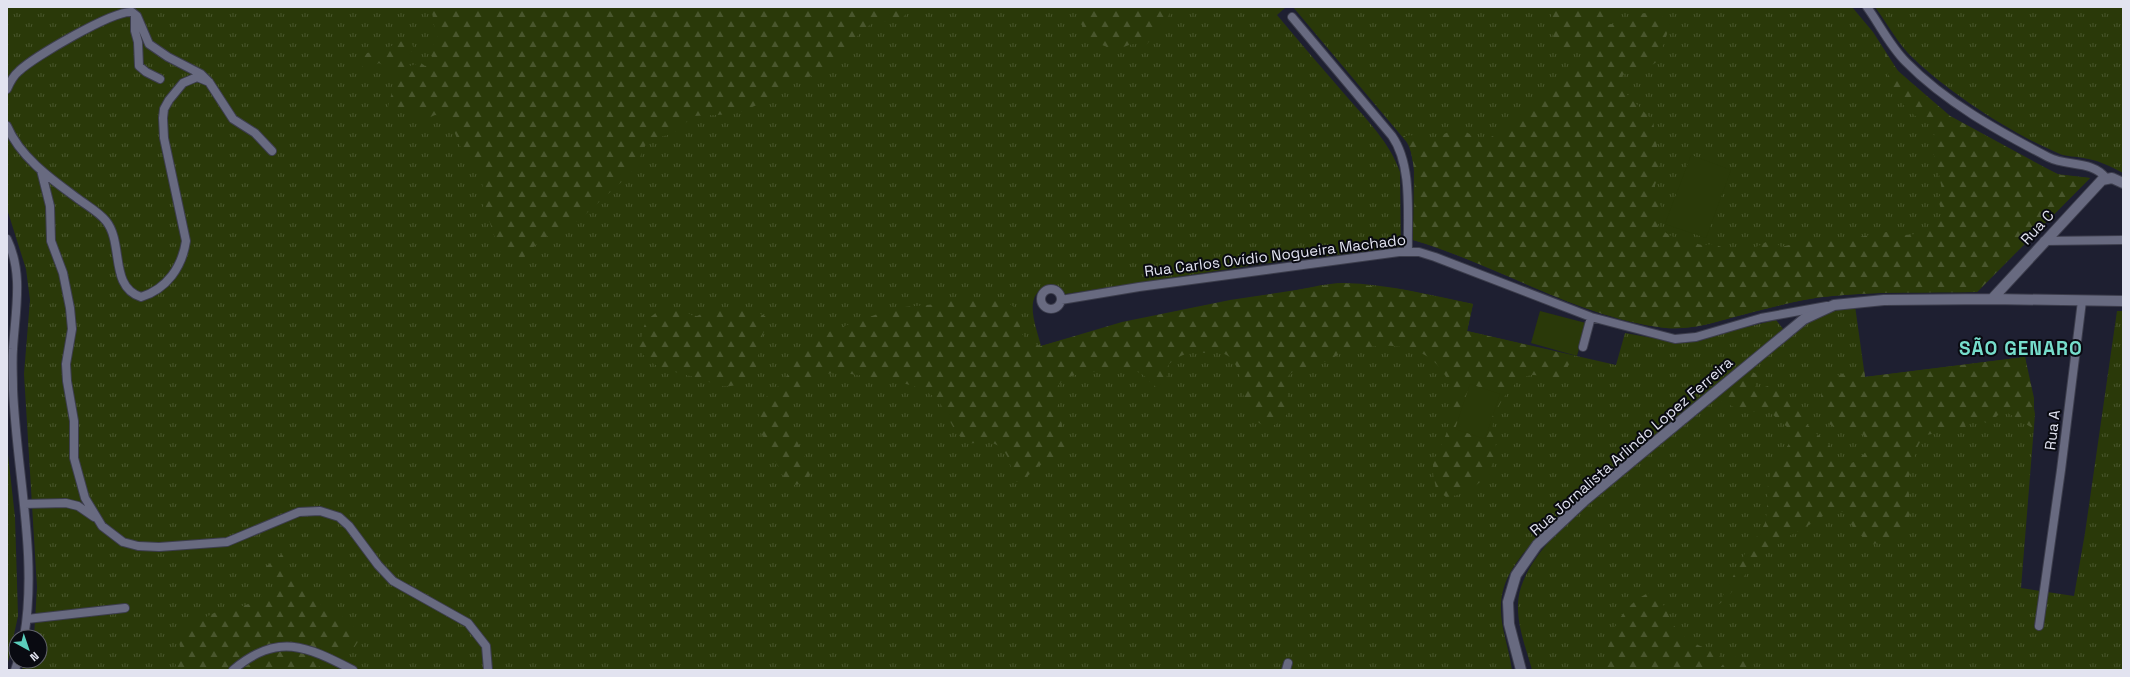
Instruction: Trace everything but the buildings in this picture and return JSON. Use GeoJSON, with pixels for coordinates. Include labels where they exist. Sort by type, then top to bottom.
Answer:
{"type":"FeatureCollection","features":[{"type":"Feature","properties":{"kind":"street"},"geometry":{"type":"LineString","coordinates":[[1867,7],[1895,50],[1906,62],[1942,93],[1979,118],[2050,158],[2063,163],[2096,168],[2106,178],[2112,178],[2123,183]]}},
{"type":"Feature","properties":{"kind":"street"},"geometry":{"type":"LineString","coordinates":[[7,89],[18,72],[44,53],[116,16],[128,12],[135,14]]}},
{"type":"Feature","properties":{"kind":"street"},"geometry":{"type":"LineString","coordinates":[[135,14],[134,31],[138,42],[139,66],[146,72],[160,79]]}},
{"type":"Feature","properties":{"kind":"street"},"geometry":{"type":"LineString","coordinates":[[135,14],[148,44],[168,57],[201,74],[209,82],[233,119],[255,133],[272,151]]}},
{"type":"Feature","properties":{"kind":"street"},"geometry":{"type":"LineString","coordinates":[[1292,17],[1392,136],[1400,148],[1404,157],[1406,180],[1408,252]]}},
{"type":"Feature","properties":{"kind":"street"},"geometry":{"type":"LineString","coordinates":[[7,126],[28,156],[41,170],[106,220],[114,238],[120,273],[127,290],[141,297],[155,292],[164,285],[178,268],[186,241],[164,138],[164,109],[176,91],[190,79],[197,77],[209,82]]}},
{"type":"Feature","properties":{"kind":"street"},"geometry":{"type":"LineString","coordinates":[[41,170],[50,206],[51,241],[63,273],[70,308],[72,329],[66,364],[67,381],[74,420],[74,458],[85,498],[96,519],[102,526],[123,542],[138,546],[159,547],[227,542],[299,512],[320,511],[338,517],[349,526],[378,565],[393,581],[468,623],[486,646],[488,670]]}},
{"type":"Feature","properties":{"kind":"street","name":"Rua C"},"geometry":{"type":"LineString","coordinates":[[1992,299],[2044,241],[2098,184],[2106,178]]}},
{"type":"Feature","properties":{"kind":"street"},"geometry":{"type":"LineString","coordinates":[[7,239],[12,248],[18,279],[13,350],[14,390],[24,504],[28,619],[26,629]]}},
{"type":"Feature","properties":{"kind":"street"},"geometry":{"type":"LineString","coordinates":[[2044,241],[2123,240]]}},
{"type":"Feature","properties":{"kind":"street","name":"Rua Carlos Ovídio Nogueira Machado"},"geometry":{"type":"LineString","coordinates":[[1061,300],[1271,268],[1408,252],[1436,257],[1592,318],[1662,337],[1680,339],[1761,318],[1834,305],[1884,300],[1992,299],[2123,301]]}},
{"type":"Feature","properties":{"kind":"street","name":"Rua A"},"geometry":{"type":"LineString","coordinates":[[2039,626],[2082,300]]}},
{"type":"Feature","properties":{"kind":"street","name":"Rua Jornalista Arlindo Lopez Ferreira"},"geometry":{"type":"LineString","coordinates":[[1521,670],[1509,624],[1508,602],[1516,576],[1537,545],[1584,501],[1791,330],[1817,312],[1834,305]]}},
{"type":"Feature","properties":{"kind":"street"},"geometry":{"type":"LineString","coordinates":[[1583,347],[1592,318]]}},
{"type":"Feature","properties":{"kind":"street"},"geometry":{"type":"LineString","coordinates":[[24,504],[66,503],[78,506],[96,519]]}},
{"type":"Feature","properties":{"kind":"street"},"geometry":{"type":"LineString","coordinates":[[28,619],[125,608]]}},
{"type":"Feature","properties":{"kind":"street"},"geometry":{"type":"LineString","coordinates":[[233,670],[251,656],[264,650],[287,646],[303,648],[353,670]]}},
{"type":"Feature","properties":{"kind":"green space"},"geometry":{"type":"Polygon","coordinates":[[[7,7],[1286,7],[1277,15],[1370,123],[1396,161],[1400,172],[1401,247],[1262,264],[1065,294],[1057,288],[1048,287],[1040,291],[1035,296],[1033,304],[1034,321],[1041,346],[1130,322],[1190,309],[1250,297],[1289,292],[1336,283],[1377,285],[1473,304],[1467,331],[1616,365],[1625,333],[1680,343],[1700,341],[1726,332],[1776,320],[1784,330],[1589,489],[1545,529],[1527,549],[1513,569],[1504,587],[1502,598],[1501,608],[1503,628],[1512,670],[22,670],[48,669],[48,629],[34,629],[37,587],[24,374],[30,300],[26,269],[7,209],[7,7]]]}},
{"type":"Feature","properties":{"kind":"green space"},"geometry":{"type":"Polygon","coordinates":[[[429,7],[913,7],[900,20],[873,22],[859,34],[835,63],[820,73],[781,86],[762,103],[735,114],[694,116],[672,134],[648,140],[636,165],[627,177],[579,220],[540,240],[519,263],[499,250],[487,214],[483,207],[482,172],[477,164],[460,146],[451,123],[445,116],[435,115],[424,120],[413,109],[387,111],[397,73],[394,69],[388,69],[379,63],[368,69],[361,66],[359,63],[367,53],[383,50],[401,41],[412,44],[414,49],[402,60],[409,66],[421,63],[425,66],[431,63],[432,57],[429,52],[439,34],[435,31],[432,12],[429,7]]]}},
{"type":"Feature","properties":{"kind":"green space"},"geometry":{"type":"Polygon","coordinates":[[[1080,7],[1173,7],[1167,18],[1167,22],[1146,45],[1131,44],[1117,48],[1107,47],[1100,44],[1088,35],[1079,15],[1080,7]]]}},
{"type":"Feature","properties":{"kind":"green space"},"geometry":{"type":"Polygon","coordinates":[[[1293,7],[1852,7],[1873,32],[1898,71],[1950,116],[2057,174],[2090,178],[1977,292],[1868,293],[1820,297],[1709,324],[1684,328],[1666,328],[1633,322],[1569,302],[1476,263],[1413,240],[1414,168],[1410,146],[1293,7]]]}},
{"type":"Feature","properties":{"kind":"green space"},"geometry":{"type":"Polygon","coordinates":[[[1553,7],[1615,7],[1610,18],[1604,20],[1592,17],[1597,26],[1614,23],[1645,13],[1661,15],[1666,22],[1667,34],[1658,61],[1646,69],[1624,74],[1617,84],[1653,121],[1659,159],[1659,175],[1655,185],[1655,193],[1662,209],[1658,225],[1666,233],[1677,239],[1702,245],[1714,244],[1731,251],[1752,249],[1768,241],[1775,242],[1781,247],[1817,238],[1854,238],[1892,231],[1905,235],[1926,233],[1935,227],[1942,212],[1938,200],[1942,190],[1937,164],[1931,147],[1935,132],[1933,126],[1912,113],[1899,99],[1890,82],[1885,53],[1898,71],[1950,116],[2060,175],[2090,178],[1977,292],[1868,293],[1820,297],[1709,324],[1684,328],[1666,328],[1633,322],[1601,313],[1569,302],[1476,263],[1413,240],[1415,200],[1414,171],[1409,146],[1403,136],[1415,135],[1430,142],[1449,132],[1460,131],[1470,134],[1480,142],[1490,138],[1504,129],[1535,105],[1565,77],[1583,56],[1582,52],[1561,47],[1557,42],[1550,24],[1553,7]]]}},
{"type":"Feature","properties":{"kind":"green space"},"geometry":{"type":"Polygon","coordinates":[[[1875,7],[2123,7],[2123,173],[2094,160],[2066,156],[2042,146],[2003,125],[1963,99],[1913,58],[1898,40],[1875,7]]]}},
{"type":"Feature","properties":{"kind":"green space"},"geometry":{"type":"Polygon","coordinates":[[[1691,155],[1731,170],[1706,238],[1665,224],[1691,155]]]}},
{"type":"Feature","properties":{"kind":"green space"},"geometry":{"type":"Polygon","coordinates":[[[1342,283],[1400,289],[1473,304],[1467,331],[1574,356],[1561,378],[1556,379],[1539,375],[1530,375],[1519,380],[1514,385],[1504,397],[1494,418],[1493,434],[1496,444],[1496,451],[1490,468],[1479,483],[1472,488],[1446,497],[1436,489],[1433,474],[1433,463],[1450,423],[1453,406],[1451,389],[1440,368],[1430,358],[1405,348],[1391,346],[1376,346],[1347,351],[1320,364],[1302,368],[1293,372],[1285,381],[1286,392],[1291,407],[1287,415],[1281,421],[1266,427],[1255,419],[1248,409],[1236,365],[1230,357],[1221,353],[1190,353],[1182,355],[1169,364],[1165,386],[1159,388],[1153,385],[1140,373],[1126,368],[1113,368],[1070,376],[1058,387],[1056,395],[1066,446],[1061,454],[1039,466],[1023,480],[1016,482],[1012,478],[1012,472],[1006,453],[1002,448],[991,443],[966,442],[955,430],[942,406],[933,396],[914,386],[900,383],[858,375],[837,373],[820,376],[805,385],[794,399],[790,407],[789,415],[791,428],[811,471],[808,478],[799,484],[787,484],[758,427],[759,410],[763,400],[784,381],[800,351],[820,335],[894,308],[937,304],[950,299],[992,297],[1005,301],[1014,307],[1018,313],[1021,333],[1029,342],[1041,346],[1122,322],[1230,300],[1342,283]]]}},
{"type":"Feature","properties":{"kind":"green space"},"geometry":{"type":"Polygon","coordinates":[[[1855,306],[1865,377],[2025,357],[2035,414],[2021,588],[2074,596],[2085,533],[2117,311],[2123,311],[2123,670],[1532,670],[1520,629],[1518,608],[1519,597],[1521,587],[1529,569],[1555,535],[1588,503],[1803,324],[1836,309],[1855,306]]]}},
{"type":"Feature","properties":{"kind":"green space"},"geometry":{"type":"Polygon","coordinates":[[[669,307],[679,307],[691,315],[697,316],[715,307],[733,309],[743,307],[765,316],[768,322],[760,343],[755,372],[752,376],[745,382],[739,384],[722,386],[665,369],[649,360],[642,354],[638,346],[640,344],[643,329],[647,321],[653,315],[669,307]]]}},
{"type":"Feature","properties":{"kind":"green space"},"geometry":{"type":"Polygon","coordinates":[[[1540,311],[1586,323],[1577,356],[1531,343],[1540,311]]]}},
{"type":"Feature","properties":{"kind":"green space"},"geometry":{"type":"Polygon","coordinates":[[[2025,357],[2034,398],[2034,429],[2003,410],[1989,424],[1972,417],[1964,419],[1966,428],[1926,435],[1918,447],[1909,476],[1909,519],[1898,535],[1885,542],[1870,544],[1854,529],[1844,512],[1829,513],[1767,549],[1756,560],[1731,593],[1718,605],[1749,546],[1759,534],[1765,523],[1768,484],[1771,472],[1790,442],[1787,427],[1772,414],[1766,411],[1744,412],[1715,398],[1748,370],[1761,376],[1755,385],[1755,388],[1759,389],[1771,385],[1790,400],[1812,430],[1830,446],[1836,460],[1840,465],[1849,464],[1856,461],[1868,448],[1866,440],[1859,427],[1838,429],[1827,421],[1822,409],[1821,397],[1823,387],[1830,380],[1854,370],[1864,370],[1865,377],[2025,357]]]}},
{"type":"Feature","properties":{"kind":"green space"},"geometry":{"type":"Polygon","coordinates":[[[1470,384],[1500,394],[1485,439],[1455,429],[1470,384]]]}},
{"type":"Feature","properties":{"kind":"green space"},"geometry":{"type":"Polygon","coordinates":[[[7,446],[15,517],[18,616],[15,629],[8,629],[7,667],[7,446]]]}},
{"type":"Feature","properties":{"kind":"green space"},"geometry":{"type":"Polygon","coordinates":[[[282,554],[286,554],[289,557],[288,565],[284,572],[285,575],[291,576],[294,581],[307,589],[313,600],[350,621],[358,635],[359,640],[354,648],[346,651],[340,648],[334,649],[329,657],[288,644],[230,670],[175,670],[180,647],[178,634],[180,630],[224,608],[238,607],[253,603],[273,588],[273,583],[263,575],[263,569],[282,554]]]}},
{"type":"Feature","properties":{"kind":"green space"},"geometry":{"type":"Polygon","coordinates":[[[1649,593],[1654,593],[1657,596],[1673,624],[1682,635],[1700,646],[1720,654],[1715,670],[1607,670],[1608,648],[1616,625],[1630,606],[1639,598],[1649,593]]]}},
{"type":"Feature","properties":{"kind":"green space"},"geometry":{"type":"Polygon","coordinates":[[[288,647],[332,662],[309,670],[235,670],[251,658],[288,647]]]}},
{"type":"Feature","properties":{"kind":"green space"},"geometry":{"type":"Polygon","coordinates":[[[1738,656],[1750,662],[1756,670],[1718,670],[1727,660],[1738,656]]]}},
{"type":"Feature","properties":{"kind":"district","name":"SÃO GENARO"},"geometry":{"type":"Point","coordinates":[2021,348]}}]}
